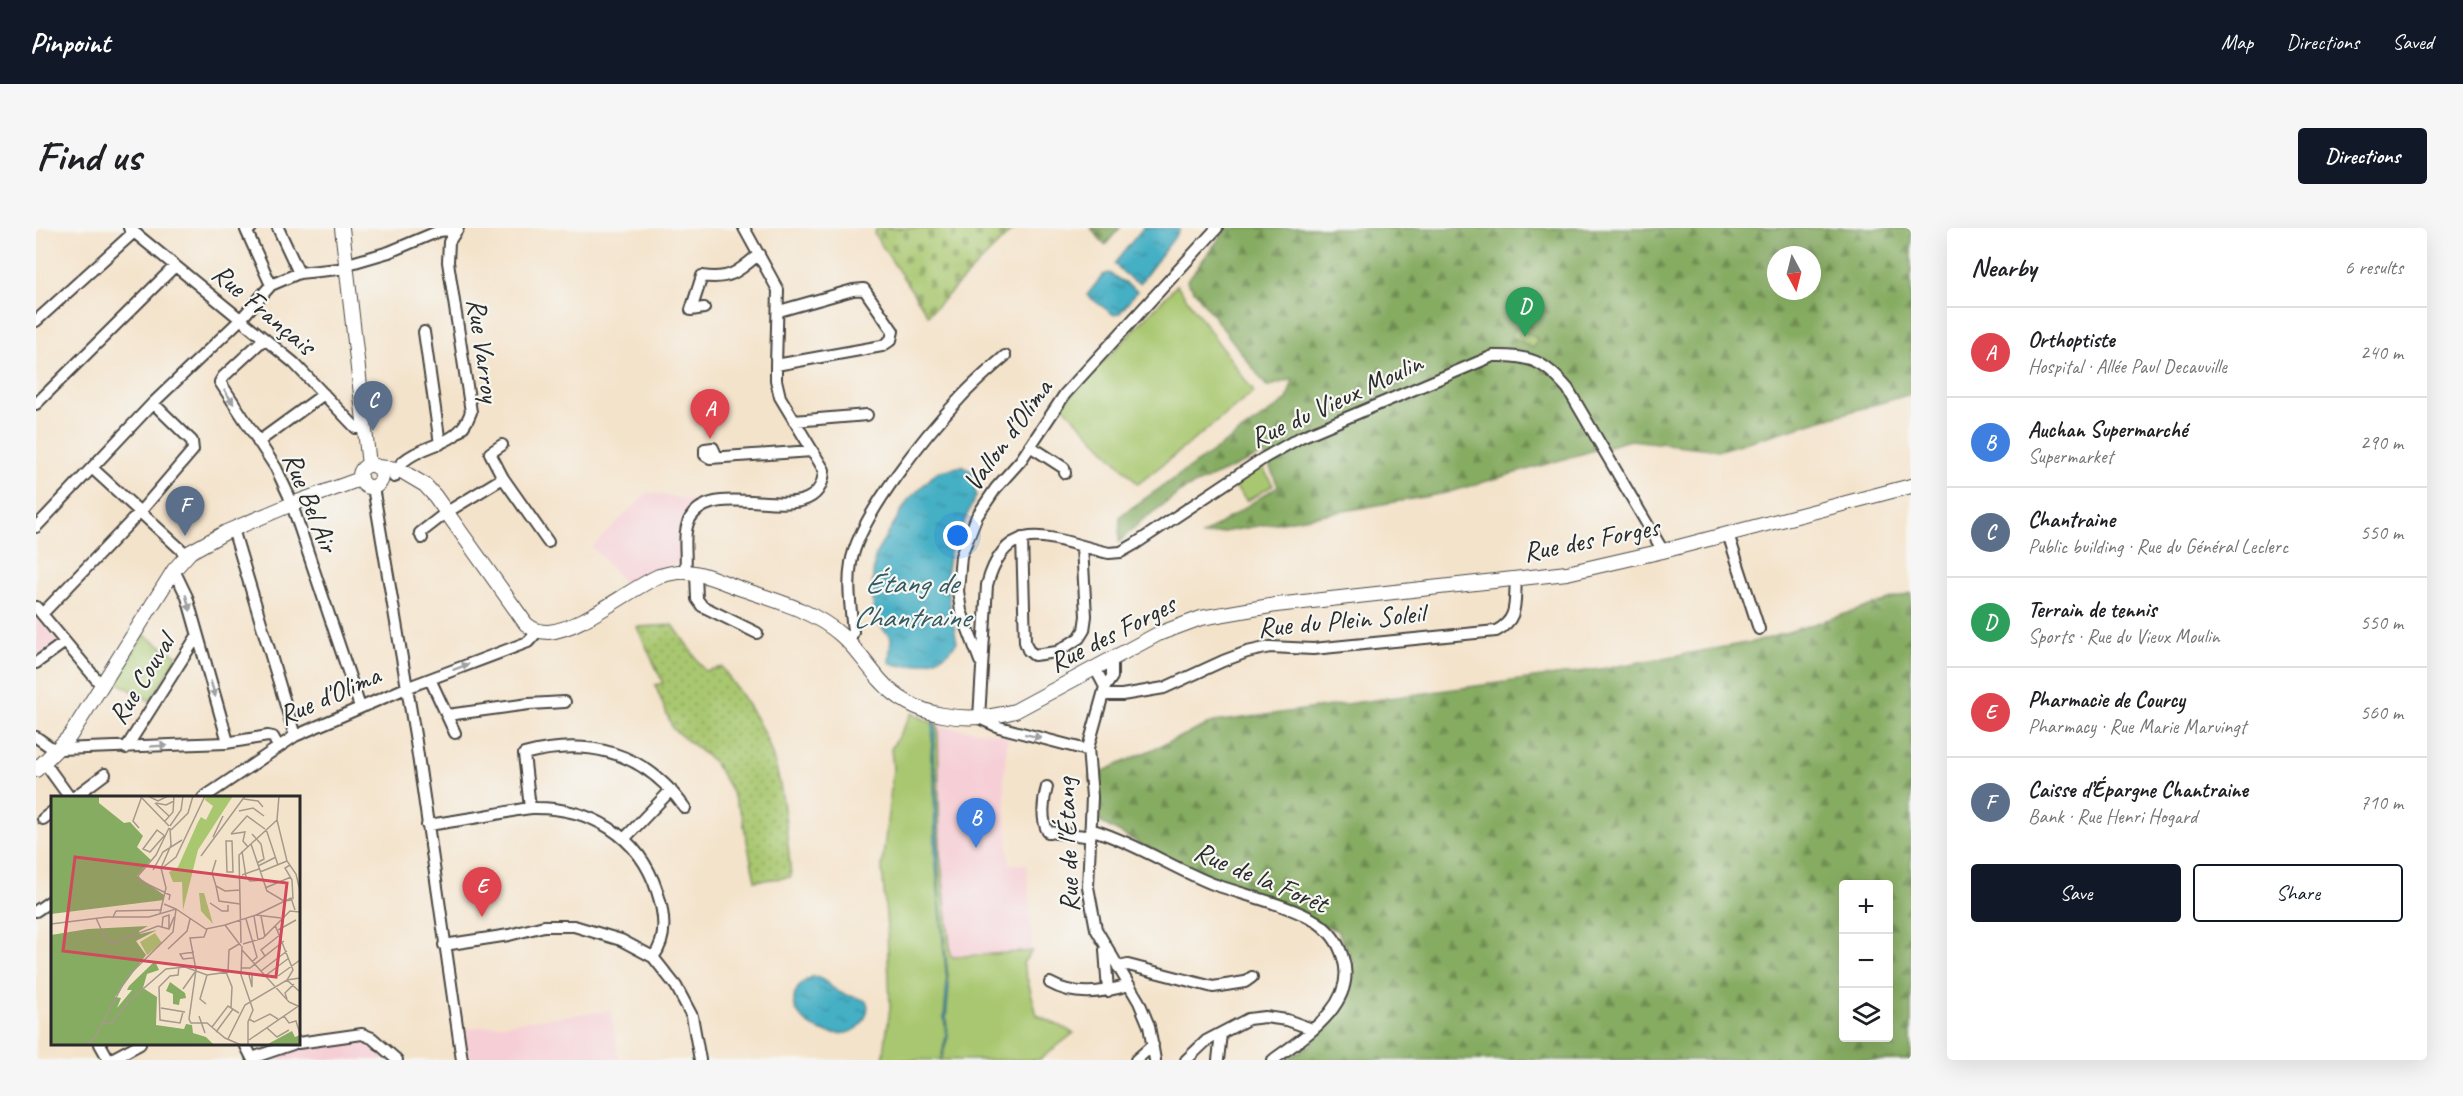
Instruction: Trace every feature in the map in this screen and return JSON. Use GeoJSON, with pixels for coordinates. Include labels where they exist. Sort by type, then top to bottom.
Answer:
{"type":"FeatureCollection","features":[{"type":"Feature","properties":{"kind":"main road"},"geometry":{"type":"LineString","coordinates":[[342,228],[348,266],[364,428],[386,474]]}},
{"type":"Feature","properties":{"kind":"main road"},"geometry":{"type":"LineString","coordinates":[[40,766],[70,736],[174,570],[187,555],[233,529],[360,479],[365,485],[386,474],[424,485],[447,512],[526,624],[538,631],[553,631],[568,627],[659,576],[690,573]]}},
{"type":"Feature","properties":{"kind":"main road","name":"Rue des Forges"},"geometry":{"type":"LineString","coordinates":[[690,573],[801,611],[828,626],[849,642],[881,682],[910,704],[947,716],[979,718],[1015,711],[1181,624],[1218,614],[1276,604],[1567,573],[1663,551],[1911,486]]}},
{"type":"Feature","properties":{"kind":"street"},"geometry":{"type":"LineString","coordinates":[[278,228],[299,273]]}},
{"type":"Feature","properties":{"kind":"street"},"geometry":{"type":"LineString","coordinates":[[744,228],[778,290],[776,380],[780,397],[824,470],[820,490],[814,496],[801,501],[722,501],[705,505],[692,515],[686,527],[690,573],[697,600],[702,606],[757,633]]}},
{"type":"Feature","properties":{"kind":"street","name":"Vallon d'Olima"},"geometry":{"type":"LineString","coordinates":[[979,718],[982,667],[961,611],[958,591],[961,556],[977,516],[996,488],[1021,460],[1065,394],[1217,228]]}},
{"type":"Feature","properties":{"kind":"street"},"geometry":{"type":"LineString","coordinates":[[247,229],[271,285]]}},
{"type":"Feature","properties":{"kind":"street"},"geometry":{"type":"LineString","coordinates":[[36,527],[153,404],[241,319],[271,285],[299,273],[348,266],[439,231],[458,229]]}},
{"type":"Feature","properties":{"kind":"street","name":"Rue Varroy"},"geometry":{"type":"LineString","coordinates":[[386,474],[404,461],[454,437],[464,428],[471,412],[448,262],[449,242],[458,229]]}},
{"type":"Feature","properties":{"kind":"street"},"geometry":{"type":"LineString","coordinates":[[36,321],[132,230]]}},
{"type":"Feature","properties":{"kind":"street","name":"Rue Français"},"geometry":{"type":"LineString","coordinates":[[132,230],[294,363],[356,428],[364,428]]}},
{"type":"Feature","properties":{"kind":"street"},"geometry":{"type":"LineString","coordinates":[[704,308],[691,310],[702,276],[719,279],[730,276],[759,254]]}},
{"type":"Feature","properties":{"kind":"street"},"geometry":{"type":"LineString","coordinates":[[36,404],[175,266]]}},
{"type":"Feature","properties":{"kind":"street"},"geometry":{"type":"LineString","coordinates":[[776,365],[882,346],[891,340],[893,331],[864,289],[779,311]]}},
{"type":"Feature","properties":{"kind":"street"},"geometry":{"type":"LineString","coordinates":[[424,332],[440,444]]}},
{"type":"Feature","properties":{"kind":"street","name":"Rue Bel Air"},"geometry":{"type":"LineString","coordinates":[[264,339],[220,382],[276,468],[292,504],[360,707]]}},
{"type":"Feature","properties":{"kind":"street"},"geometry":{"type":"LineString","coordinates":[[849,642],[853,632],[850,565],[857,539],[883,495],[927,438],[961,396],[1005,356]]}},
{"type":"Feature","properties":{"kind":"street","name":"Rue du Vieux Moulin"},"geometry":{"type":"LineString","coordinates":[[1022,538],[1040,536],[1109,553],[1120,552],[1264,458],[1301,437],[1461,368],[1493,356],[1512,356],[1528,359],[1551,369],[1568,389],[1663,551]]}},
{"type":"Feature","properties":{"kind":"street"},"geometry":{"type":"LineString","coordinates":[[258,442],[324,394]]}},
{"type":"Feature","properties":{"kind":"street"},"geometry":{"type":"LineString","coordinates":[[102,686],[39,610],[140,512],[193,450],[192,441],[153,404]]}},
{"type":"Feature","properties":{"kind":"street"},"geometry":{"type":"LineString","coordinates":[[794,421],[867,415]]}},
{"type":"Feature","properties":{"kind":"street"},"geometry":{"type":"LineString","coordinates":[[502,445],[490,453],[503,478],[548,542]]}},
{"type":"Feature","properties":{"kind":"street"},"geometry":{"type":"LineString","coordinates":[[1030,446],[1064,468],[1065,473]]}},
{"type":"Feature","properties":{"kind":"street"},"geometry":{"type":"LineString","coordinates":[[717,457],[812,451]]}},
{"type":"Feature","properties":{"kind":"street"},"geometry":{"type":"LineString","coordinates":[[92,468],[187,555]]}},
{"type":"Feature","properties":{"kind":"street"},"geometry":{"type":"LineString","coordinates":[[386,474],[406,688],[462,1060]]}},
{"type":"Feature","properties":{"kind":"street"},"geometry":{"type":"LineString","coordinates":[[422,538],[420,533],[447,512],[503,478]]}},
{"type":"Feature","properties":{"kind":"street"},"geometry":{"type":"LineString","coordinates":[[233,529],[295,736]]}},
{"type":"Feature","properties":{"kind":"street"},"geometry":{"type":"LineString","coordinates":[[1728,534],[1759,629]]}},
{"type":"Feature","properties":{"kind":"street"},"geometry":{"type":"LineString","coordinates":[[982,667],[987,585],[992,567],[1004,548],[1022,538],[1025,642],[1028,650],[1034,655],[1057,652],[1079,638],[1084,630],[1086,616],[1082,547]]}},
{"type":"Feature","properties":{"kind":"street"},"geometry":{"type":"LineString","coordinates":[[174,570],[187,597],[228,742]]}},
{"type":"Feature","properties":{"kind":"street","name":"Rue du Plein Soleil"},"geometry":{"type":"LineString","coordinates":[[1104,691],[1122,695],[1164,688],[1223,661],[1270,647],[1313,649],[1496,631],[1508,625],[1514,615],[1516,580]]}},
{"type":"Feature","properties":{"kind":"street","name":"Rue d'Olima"},"geometry":{"type":"LineString","coordinates":[[57,750],[228,742],[268,736],[273,737],[278,746],[360,707],[528,642],[538,631]]}},
{"type":"Feature","properties":{"kind":"street","name":"Rue Couval"},"geometry":{"type":"LineString","coordinates":[[126,748],[197,636]]}},
{"type":"Feature","properties":{"kind":"street"},"geometry":{"type":"LineString","coordinates":[[36,663],[65,642]]}},
{"type":"Feature","properties":{"kind":"street","name":"Rue de l'Étang"},"geometry":{"type":"LineString","coordinates":[[1113,658],[1112,677],[1104,691],[1088,748],[1092,833],[1088,887],[1096,929],[1129,985],[1149,1026],[1155,1060]]}},
{"type":"Feature","properties":{"kind":"street"},"geometry":{"type":"LineString","coordinates":[[1095,668],[1104,691]]}},
{"type":"Feature","properties":{"kind":"street"},"geometry":{"type":"LineString","coordinates":[[430,679],[455,733]]}},
{"type":"Feature","properties":{"kind":"street"},"geometry":{"type":"LineString","coordinates":[[447,715],[529,704],[565,702]]}},
{"type":"Feature","properties":{"kind":"street"},"geometry":{"type":"LineString","coordinates":[[979,718],[999,727],[1083,749],[1088,748]]}},
{"type":"Feature","properties":{"kind":"street"},"geometry":{"type":"LineString","coordinates":[[36,737],[57,750]]}},
{"type":"Feature","properties":{"kind":"street"},"geometry":{"type":"LineString","coordinates":[[206,796],[278,746]]}},
{"type":"Feature","properties":{"kind":"street"},"geometry":{"type":"LineString","coordinates":[[530,808],[524,754],[574,746],[603,749],[627,758],[653,773],[671,790],[685,808]]}},
{"type":"Feature","properties":{"kind":"street"},"geometry":{"type":"LineString","coordinates":[[40,766],[69,796]]}},
{"type":"Feature","properties":{"kind":"street"},"geometry":{"type":"LineString","coordinates":[[74,796],[105,774]]}},
{"type":"Feature","properties":{"kind":"street","name":"Rue de la Forêt"},"geometry":{"type":"LineString","coordinates":[[1047,787],[1044,795],[1044,825],[1048,832],[1085,836],[1096,831],[1118,838],[1212,883],[1315,921],[1331,933],[1341,949],[1345,963],[1342,995],[1335,1006],[1312,1029],[1273,1060]]}},
{"type":"Feature","properties":{"kind":"street"},"geometry":{"type":"LineString","coordinates":[[625,838],[671,790]]}},
{"type":"Feature","properties":{"kind":"street"},"geometry":{"type":"LineString","coordinates":[[427,825],[530,808],[581,813],[625,838],[653,880],[661,903],[663,926],[660,949],[653,957]]}},
{"type":"Feature","properties":{"kind":"street"},"geometry":{"type":"LineString","coordinates":[[43,819],[51,813]]}},
{"type":"Feature","properties":{"kind":"street"},"geometry":{"type":"LineString","coordinates":[[36,900],[51,902]]}},
{"type":"Feature","properties":{"kind":"street"},"geometry":{"type":"LineString","coordinates":[[36,911],[51,902]]}},
{"type":"Feature","properties":{"kind":"street"},"geometry":{"type":"LineString","coordinates":[[444,945],[509,935],[544,926],[574,926],[605,933],[653,957],[676,986],[692,1016],[700,1060]]}},
{"type":"Feature","properties":{"kind":"street"},"geometry":{"type":"LineString","coordinates":[[1105,947],[1108,991]]}},
{"type":"Feature","properties":{"kind":"street"},"geometry":{"type":"LineString","coordinates":[[1118,968],[1128,965],[1213,987],[1245,982],[1252,977]]}},
{"type":"Feature","properties":{"kind":"street"},"geometry":{"type":"LineString","coordinates":[[1050,983],[1059,988],[1081,993],[1108,991],[1129,985]]}},
{"type":"Feature","properties":{"kind":"street"},"geometry":{"type":"LineString","coordinates":[[1186,1060],[1206,1041],[1248,1019],[1265,1017],[1287,1020],[1312,1029]]}},
{"type":"Feature","properties":{"kind":"street"},"geometry":{"type":"LineString","coordinates":[[300,1043],[362,1034],[372,1038],[397,1060]]}},
{"type":"Feature","properties":{"kind":"street"},"geometry":{"type":"LineString","coordinates":[[1218,1060],[1221,1034]]}},
{"type":"Feature","properties":{"kind":"street"},"geometry":{"type":"LineString","coordinates":[[101,1045],[110,1060],[138,1045]]}},
{"type":"Feature","properties":{"kind":"street"},"geometry":{"type":"LineString","coordinates":[[246,1045],[253,1059],[290,1045]]}},
{"type":"Feature","properties":{"kind":"street"},"geometry":{"type":"LineString","coordinates":[[1136,1060],[1153,1045]]}},
{"type":"Feature","properties":{"kind":"shaded area"},"geometry":{"type":"Polygon","coordinates":[[[648,492],[698,502],[684,516],[679,530],[679,558],[675,564],[657,569],[627,586],[592,547],[648,492]]]}},
{"type":"Feature","properties":{"kind":"shaded area"},"geometry":{"type":"Polygon","coordinates":[[[36,616],[57,640],[57,644],[36,659],[36,616]]]}},
{"type":"Feature","properties":{"kind":"shaded area"},"geometry":{"type":"Polygon","coordinates":[[[938,726],[1008,735],[1004,777],[1009,864],[1027,864],[1032,951],[951,958],[940,853],[938,726]]]}},
{"type":"Feature","properties":{"kind":"shaded area"},"geometry":{"type":"Polygon","coordinates":[[[611,1010],[619,1060],[469,1060],[464,1029],[611,1010]]]}},
{"type":"Feature","properties":{"kind":"shaded area"},"geometry":{"type":"Polygon","coordinates":[[[359,1041],[374,1046],[390,1060],[264,1060],[290,1049],[337,1043],[352,1044],[359,1041]]]}},
{"type":"Feature","properties":{"kind":"green space"},"geometry":{"type":"Polygon","coordinates":[[[877,228],[1014,228],[928,315],[874,234],[877,228]]]}},
{"type":"Feature","properties":{"kind":"green space"},"geometry":{"type":"Polygon","coordinates":[[[1091,228],[1120,228],[1105,245],[1091,228]]]}},
{"type":"Feature","properties":{"kind":"green space"},"geometry":{"type":"Polygon","coordinates":[[[1227,228],[1911,228],[1911,394],[1720,450],[1630,440],[1446,493],[1201,536],[1278,486],[1264,454],[1185,489],[1141,521],[1119,542],[1120,516],[1287,400],[1293,379],[1267,387],[1187,281],[1227,228]]]}},
{"type":"Feature","properties":{"kind":"green space"},"geometry":{"type":"Polygon","coordinates":[[[1177,285],[1254,392],[1138,484],[1062,405],[1177,285]]]}},
{"type":"Feature","properties":{"kind":"green space"},"geometry":{"type":"Polygon","coordinates":[[[1516,327],[1538,339],[1533,348],[1511,336],[1516,327]]]}},
{"type":"Feature","properties":{"kind":"green space"},"geometry":{"type":"Polygon","coordinates":[[[1261,465],[1273,485],[1247,501],[1233,484],[1261,465]]]}},
{"type":"Feature","properties":{"kind":"green space"},"geometry":{"type":"Polygon","coordinates":[[[1911,593],[1911,1060],[1286,1060],[1310,1045],[1344,1004],[1354,965],[1338,931],[1201,877],[1100,822],[1090,777],[1214,722],[1607,668],[1763,640],[1911,593]]]}},
{"type":"Feature","properties":{"kind":"green space"},"geometry":{"type":"Polygon","coordinates":[[[673,625],[705,671],[722,667],[753,713],[766,738],[782,797],[791,877],[755,881],[742,816],[729,786],[713,761],[673,729],[655,685],[663,683],[637,627],[673,625]]]}},
{"type":"Feature","properties":{"kind":"green space"},"geometry":{"type":"Polygon","coordinates":[[[144,635],[178,656],[150,701],[115,681],[144,635]]]}},
{"type":"Feature","properties":{"kind":"green space"},"geometry":{"type":"Polygon","coordinates":[[[912,713],[938,726],[940,853],[951,957],[1032,951],[1023,963],[1037,1015],[1074,1033],[1039,1060],[883,1060],[890,1007],[882,867],[893,769],[891,749],[912,713]]]}},
{"type":"Feature","properties":{"kind":"water"},"geometry":{"type":"Polygon","coordinates":[[[1143,228],[1179,228],[1180,230],[1140,283],[1132,280],[1114,264],[1143,228]]]}},
{"type":"Feature","properties":{"kind":"water"},"geometry":{"type":"Polygon","coordinates":[[[1109,273],[1137,291],[1120,313],[1114,315],[1087,295],[1103,275],[1109,273]]]}},
{"type":"Feature","properties":{"kind":"water","name":"Étang de Chantraine"},"geometry":{"type":"Polygon","coordinates":[[[962,466],[973,472],[976,496],[950,552],[947,570],[948,594],[957,642],[946,654],[931,661],[909,665],[889,662],[891,638],[874,619],[872,585],[875,555],[908,500],[937,472],[962,466]]]}},
{"type":"Feature","properties":{"kind":"water"},"geometry":{"type":"Polygon","coordinates":[[[933,722],[936,722],[933,758],[936,774],[939,893],[949,987],[946,1019],[948,1037],[941,1060],[946,1036],[944,1017],[947,982],[935,856],[934,776],[931,758],[933,722]]]}},
{"type":"Feature","properties":{"kind":"water"},"geometry":{"type":"Polygon","coordinates":[[[814,976],[841,993],[866,1001],[867,1011],[859,1027],[846,1033],[831,1033],[807,1023],[798,1014],[794,1004],[795,994],[801,984],[814,976]]]}},
{"type":"Feature","properties":{"kind":"place","name":"Terrain de tennis"},"geometry":{"type":"Point","coordinates":[1525,337]}},
{"type":"Feature","properties":{"kind":"place","name":"Chantraine"},"geometry":{"type":"Point","coordinates":[373,431]}},
{"type":"Feature","properties":{"kind":"place","name":"Orthoptiste"},"geometry":{"type":"Point","coordinates":[710,439]}},
{"type":"Feature","properties":{"kind":"place","name":"Caisse d’Épargne Chantraine"},"geometry":{"type":"Point","coordinates":[185,536]}},
{"type":"Feature","properties":{"kind":"place","name":"Auchan Supermarché"},"geometry":{"type":"Point","coordinates":[976,848]}},
{"type":"Feature","properties":{"kind":"place","name":"Pharmacie de Courcy"},"geometry":{"type":"Point","coordinates":[482,917]}}]}
